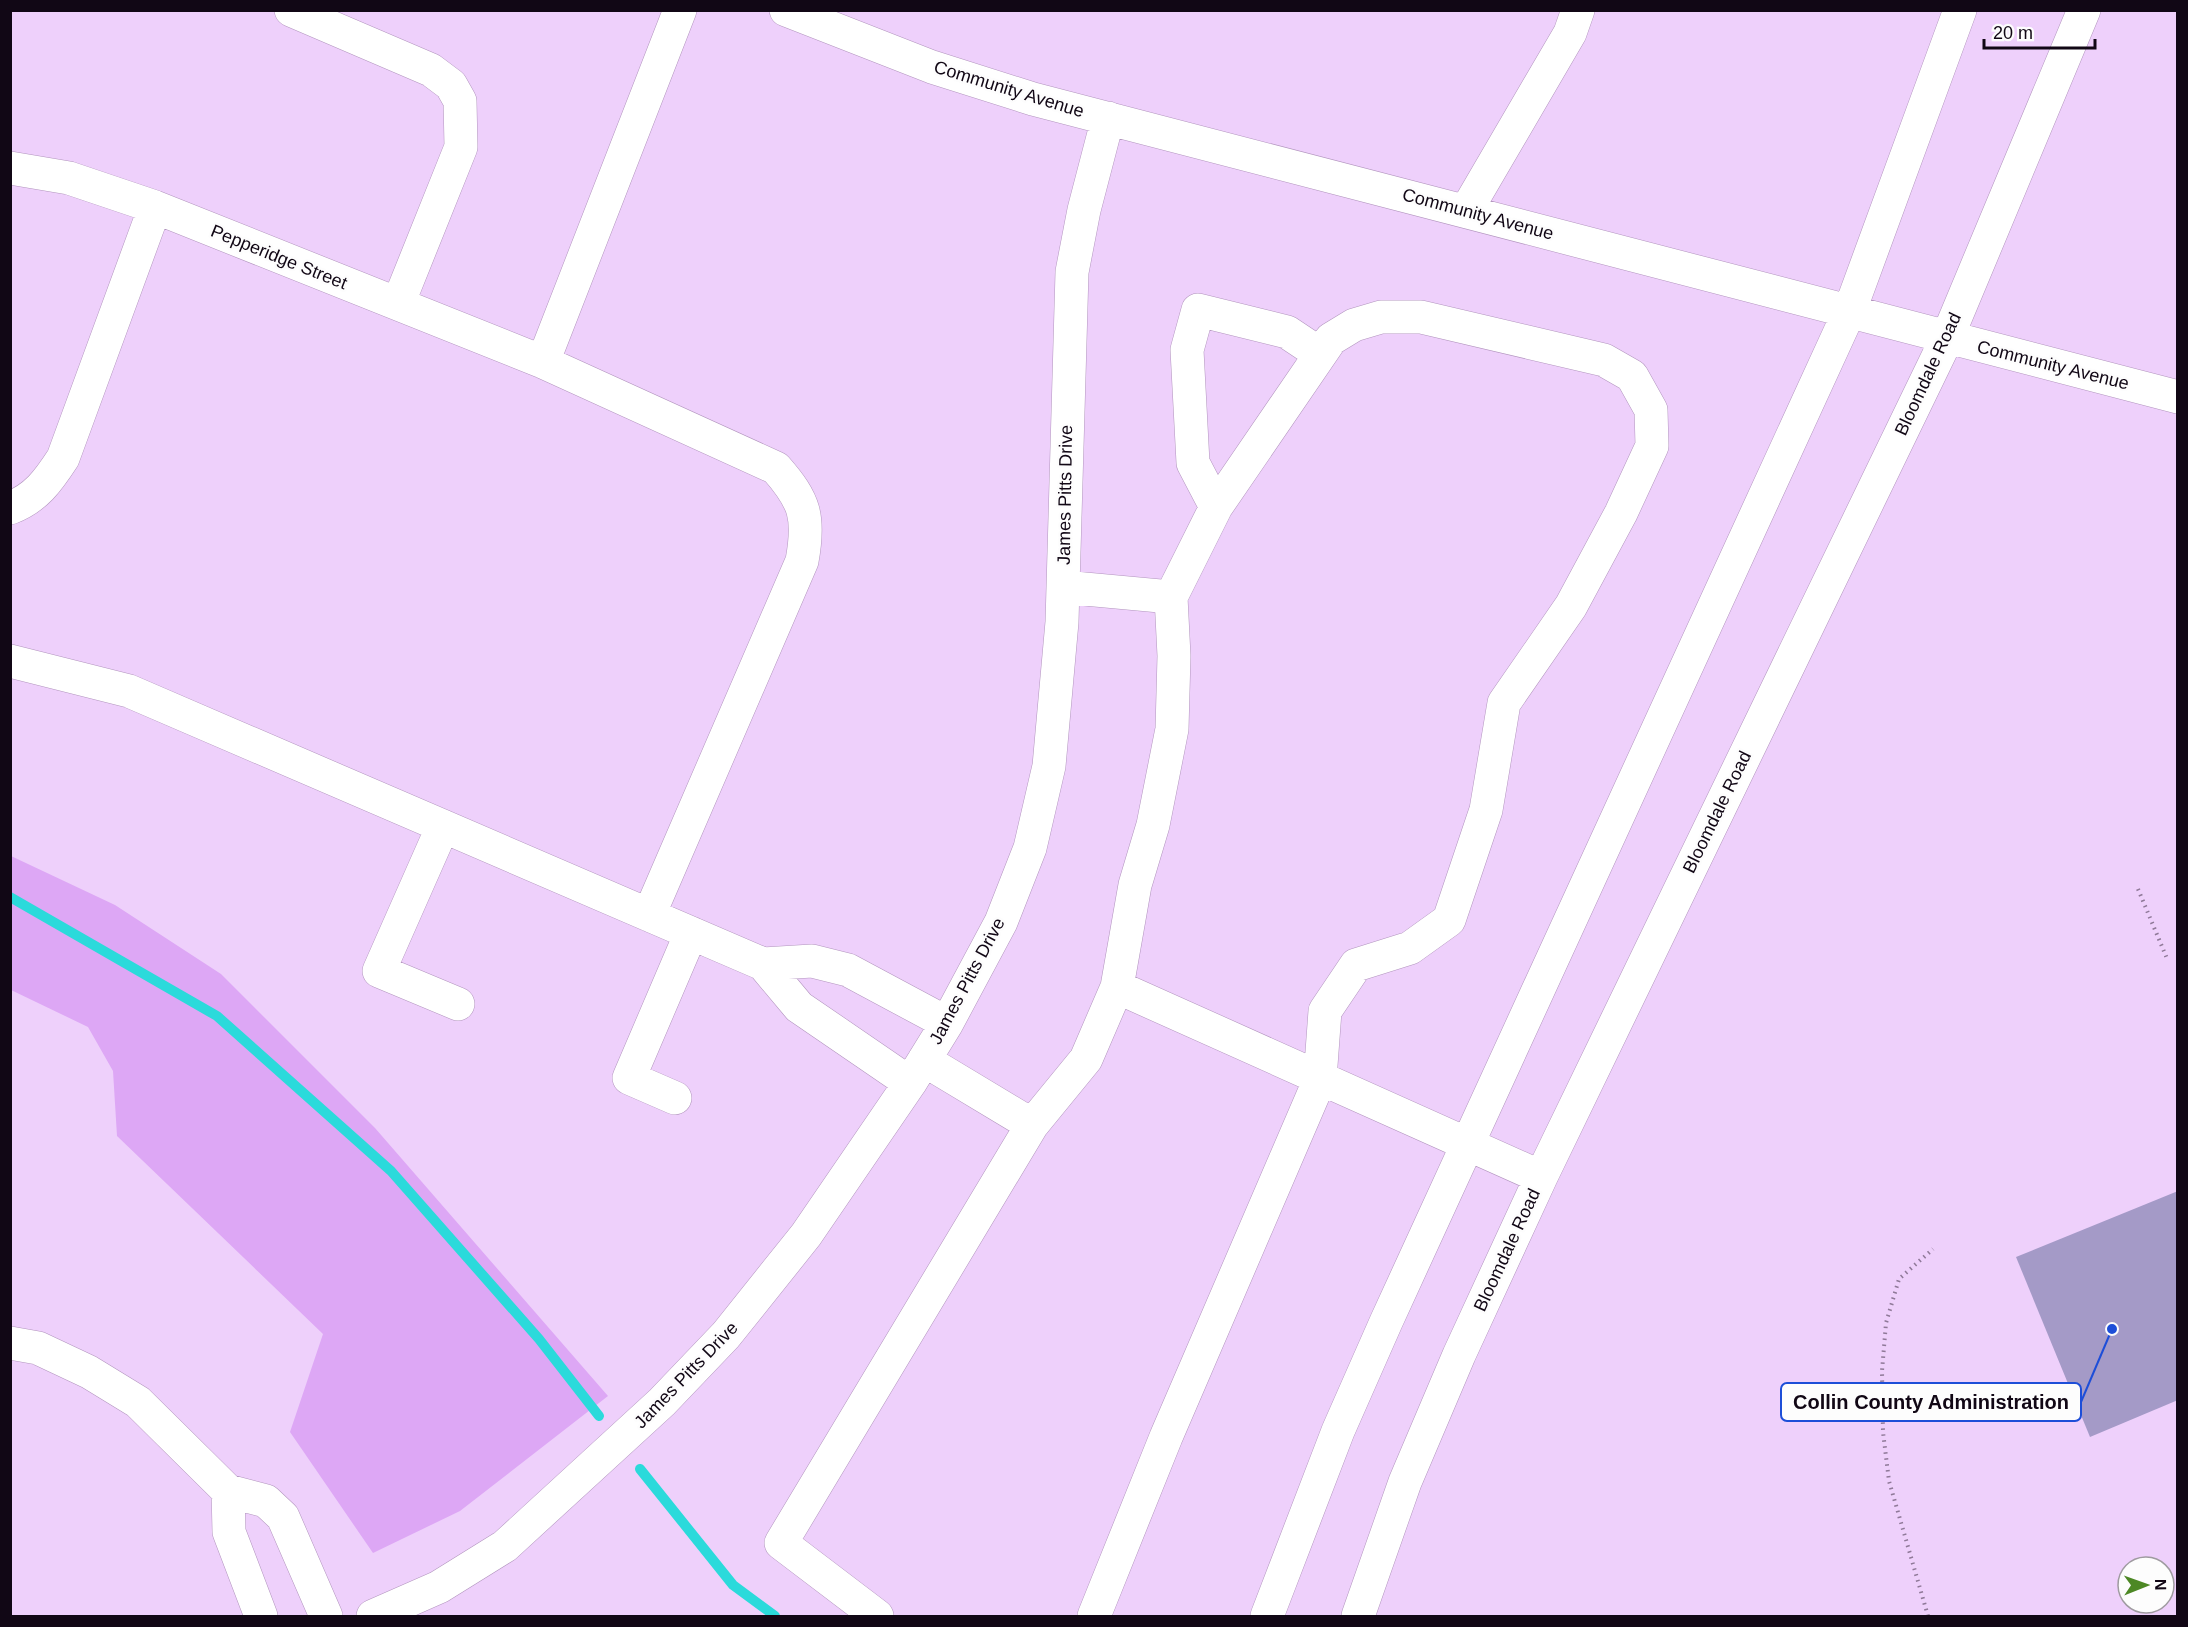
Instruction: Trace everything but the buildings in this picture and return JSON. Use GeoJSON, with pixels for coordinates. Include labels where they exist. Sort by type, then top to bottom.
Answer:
{"type":"FeatureCollection","features":[{"type":"Feature","properties":{"kind":"street"},"geometry":{"type":"LineString","coordinates":[[291,10],[431,70],[451,85],[460,101],[461,147],[398,304]]}},
{"type":"Feature","properties":{"kind":"street"},"geometry":{"type":"LineString","coordinates":[[543,362],[680,10]]}},
{"type":"Feature","properties":{"kind":"street","name":"Community Avenue"},"geometry":{"type":"LineString","coordinates":[[786,10],[970,80],[2178,397]]}},
{"type":"Feature","properties":{"kind":"street"},"geometry":{"type":"LineString","coordinates":[[1466,211],[1570,33],[1578,10]]}},
{"type":"Feature","properties":{"kind":"street"},"geometry":{"type":"LineString","coordinates":[[1267,1617],[1338,1431],[1850,310],[1960,10]]}},
{"type":"Feature","properties":{"kind":"street","name":"Bloomdale Road"},"geometry":{"type":"LineString","coordinates":[[1358,1617],[1405,1482],[1541,1177],[1947,338],[2084,10]]}},
{"type":"Feature","properties":{"kind":"street","name":"James Pitts Drive"},"geometry":{"type":"LineString","coordinates":[[373,1617],[440,1587],[506,1546],[662,1402],[726,1335],[787,1260],[917,1071],[947,1023],[1008,904],[1030,848],[1041,806],[1054,718],[1063,587],[1072,272],[1084,210],[1108,118]]}},
{"type":"Feature","properties":{"kind":"street","name":"Pepperidge Street"},"geometry":{"type":"LineString","coordinates":[[10,168],[69,178],[155,207],[543,362],[776,468],[797,492],[804,510],[807,532],[802,561],[649,915]]}},
{"type":"Feature","properties":{"kind":"street"},"geometry":{"type":"LineString","coordinates":[[10,508],[28,501],[48,482],[63,458],[155,207]]}},
{"type":"Feature","properties":{"kind":"street"},"geometry":{"type":"LineString","coordinates":[[1216,507],[1193,462],[1187,350],[1198,310],[1287,332],[1320,354]]}},
{"type":"Feature","properties":{"kind":"street"},"geometry":{"type":"LineString","coordinates":[[877,1617],[781,1543],[1032,1125],[1086,1059],[1117,987],[1135,885],[1153,825],[1172,729],[1174,656],[1171,597],[1216,507],[1331,339],[1354,325],[1382,317],[1421,317],[1604,360],[1632,376],[1646,401],[1651,410],[1652,446],[1621,513],[1571,606],[1504,704],[1486,810],[1449,920],[1410,948],[1356,965],[1325,1011],[1320,1078],[1166,1437],[1094,1617]]}},
{"type":"Feature","properties":{"kind":"street"},"geometry":{"type":"LineString","coordinates":[[1063,587],[1171,597]]}},
{"type":"Feature","properties":{"kind":"street"},"geometry":{"type":"LineString","coordinates":[[10,662],[129,691],[763,964],[813,961],[848,970],[947,1023]]}},
{"type":"Feature","properties":{"kind":"street"},"geometry":{"type":"LineString","coordinates":[[444,826],[379,971],[458,1004]]}},
{"type":"Feature","properties":{"kind":"street"},"geometry":{"type":"LineString","coordinates":[[675,1098],[629,1078],[691,933]]}},
{"type":"Feature","properties":{"kind":"street"},"geometry":{"type":"LineString","coordinates":[[763,964],[799,1007],[917,1071],[1032,1125]]}},
{"type":"Feature","properties":{"kind":"street"},"geometry":{"type":"LineString","coordinates":[[1117,987],[1541,1177]]}},
{"type":"Feature","properties":{"kind":"street"},"geometry":{"type":"LineString","coordinates":[[10,1343],[38,1348],[79,1367],[138,1402],[228,1491],[266,1501],[283,1517],[326,1617]]}},
{"type":"Feature","properties":{"kind":"street"},"geometry":{"type":"LineString","coordinates":[[228,1491],[229,1532],[261,1617]]}},
{"type":"Feature","properties":{"kind":"path"},"geometry":{"type":"LineString","coordinates":[[2138,890],[2168,961]]}},
{"type":"Feature","properties":{"kind":"path"},"geometry":{"type":"LineString","coordinates":[[1928,1617],[1889,1481],[1883,1432],[1882,1371],[1886,1323],[1899,1279],[1934,1249]]}},
{"type":"Feature","properties":{"kind":"shaded area"},"geometry":{"type":"Polygon","coordinates":[[[11,856],[115,905],[221,974],[375,1128],[608,1396],[460,1511],[373,1553],[290,1432],[323,1334],[117,1136],[113,1071],[88,1027],[11,990],[11,856]]]}},
{"type":"Feature","properties":{"kind":"waterway"},"geometry":{"type":"LineString","coordinates":[[10,897],[217,1016],[391,1171],[539,1339],[599,1416]]}},
{"type":"Feature","properties":{"kind":"waterway"},"geometry":{"type":"LineString","coordinates":[[640,1469],[733,1585],[775,1616]]}},
{"type":"Feature","properties":{"kind":"place","name":"Collin County Administration"},"geometry":{"type":"Point","coordinates":[2112,1329]}}]}
